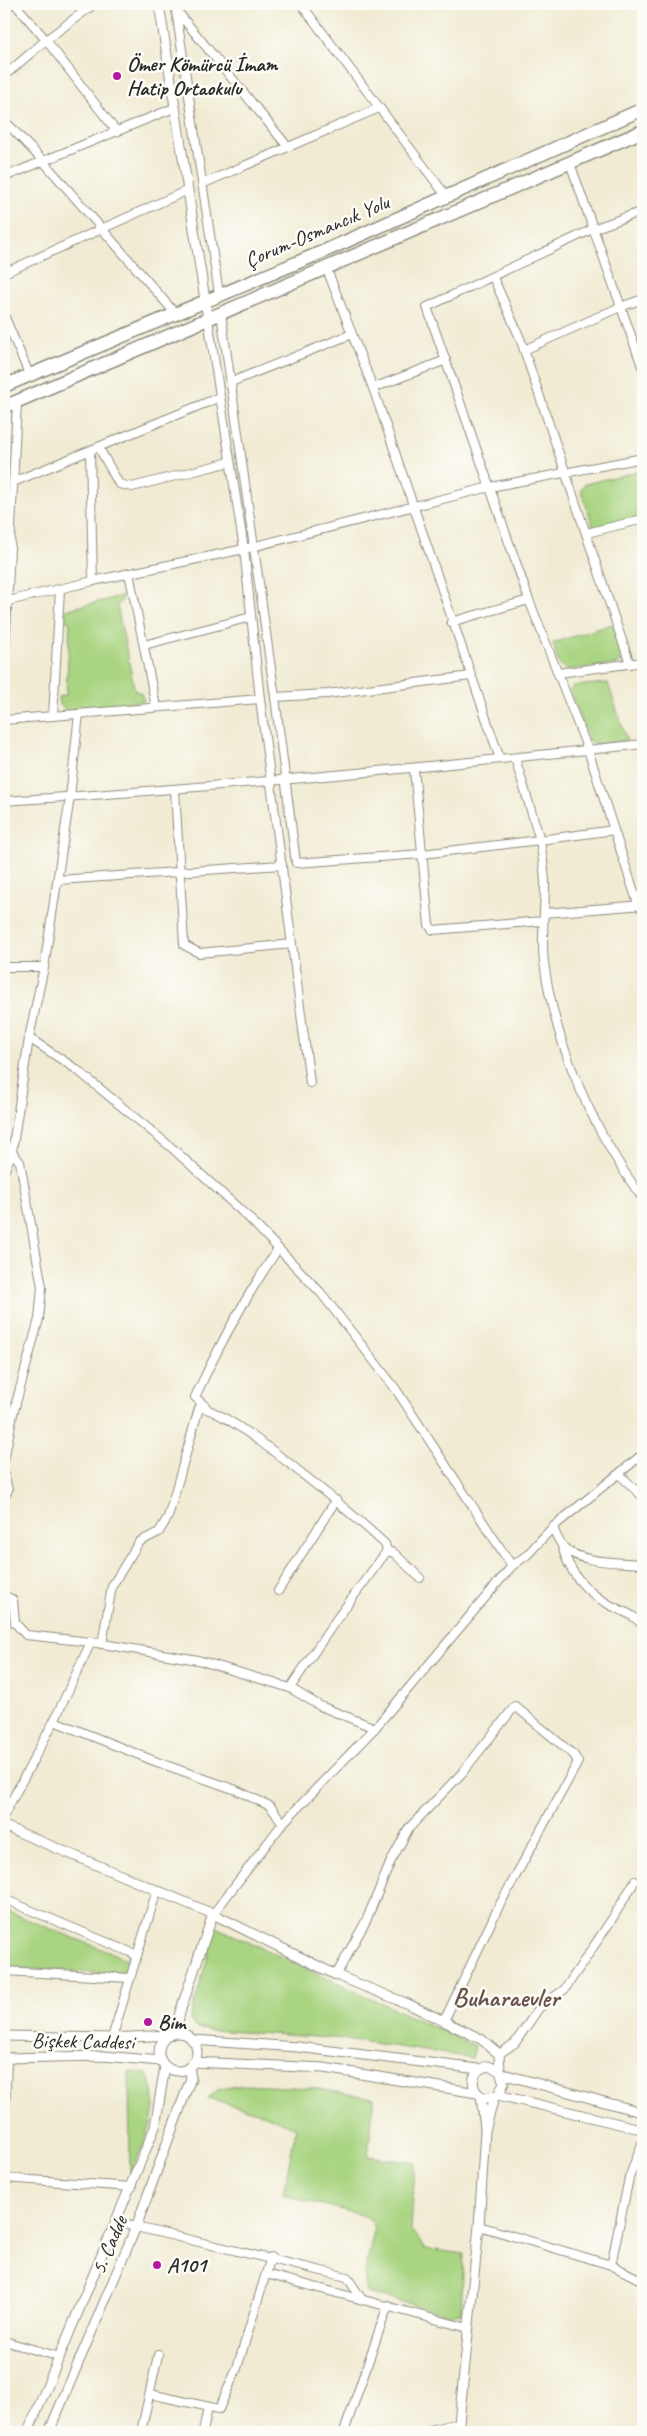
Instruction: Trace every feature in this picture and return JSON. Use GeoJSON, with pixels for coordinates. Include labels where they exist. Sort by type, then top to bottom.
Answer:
{"type":"FeatureCollection","features":[{"type":"Feature","properties":{"kind":"highway","name":"Çorum-Osmancık Yolu"},"geometry":{"type":"LineString","coordinates":[[4,386],[320,253],[643,109]]}},
{"type":"Feature","properties":{"kind":"highway","name":"Çorum-Osmancık Yolu"},"geometry":{"type":"LineString","coordinates":[[4,407],[643,131]]}},
{"type":"Feature","properties":{"kind":"street"},"geometry":{"type":"LineString","coordinates":[[15,4],[46,40],[117,132]]}},
{"type":"Feature","properties":{"kind":"street"},"geometry":{"type":"LineString","coordinates":[[4,76],[46,40],[94,4]]}},
{"type":"Feature","properties":{"kind":"street"},"geometry":{"type":"LineString","coordinates":[[159,4],[244,549],[260,699],[310,1083]]}},
{"type":"Feature","properties":{"kind":"street"},"geometry":{"type":"LineString","coordinates":[[301,4],[447,197]]}},
{"type":"Feature","properties":{"kind":"street"},"geometry":{"type":"LineString","coordinates":[[175,6],[288,147]]}},
{"type":"Feature","properties":{"kind":"street"},"geometry":{"type":"LineString","coordinates":[[175,6],[219,294]]}},
{"type":"Feature","properties":{"kind":"street"},"geometry":{"type":"LineString","coordinates":[[4,177],[174,108]]}},
{"type":"Feature","properties":{"kind":"street"},"geometry":{"type":"LineString","coordinates":[[202,184],[380,108]]}},
{"type":"Feature","properties":{"kind":"street"},"geometry":{"type":"LineString","coordinates":[[4,120],[43,161],[175,313]]}},
{"type":"Feature","properties":{"kind":"street"},"geometry":{"type":"LineString","coordinates":[[570,163],[643,369]]}},
{"type":"Feature","properties":{"kind":"street"},"geometry":{"type":"LineString","coordinates":[[4,273],[188,190]]}},
{"type":"Feature","properties":{"kind":"street"},"geometry":{"type":"LineString","coordinates":[[414,769],[429,925],[433,930],[642,907],[588,750],[529,600],[427,307],[593,229],[643,211]]}},
{"type":"Feature","properties":{"kind":"street"},"geometry":{"type":"LineString","coordinates":[[326,267],[372,388],[451,622],[500,759]]}},
{"type":"Feature","properties":{"kind":"street"},"geometry":{"type":"LineString","coordinates":[[493,277],[524,350],[630,664]]}},
{"type":"Feature","properties":{"kind":"street"},"geometry":{"type":"LineString","coordinates":[[524,350],[620,307],[643,299]]}},
{"type":"Feature","properties":{"kind":"street"},"geometry":{"type":"LineString","coordinates":[[221,313],[276,697],[296,863],[422,854],[614,830]]}},
{"type":"Feature","properties":{"kind":"street"},"geometry":{"type":"LineString","coordinates":[[4,315],[30,374]]}},
{"type":"Feature","properties":{"kind":"street"},"geometry":{"type":"LineString","coordinates":[[231,382],[352,334]]}},
{"type":"Feature","properties":{"kind":"street"},"geometry":{"type":"LineString","coordinates":[[372,388],[446,360]]}},
{"type":"Feature","properties":{"kind":"street"},"geometry":{"type":"LineString","coordinates":[[13,482],[220,398]]}},
{"type":"Feature","properties":{"kind":"street"},"geometry":{"type":"LineString","coordinates":[[4,673],[17,402]]}},
{"type":"Feature","properties":{"kind":"street"},"geometry":{"type":"LineString","coordinates":[[99,448],[118,484],[132,486],[230,462]]}},
{"type":"Feature","properties":{"kind":"street"},"geometry":{"type":"LineString","coordinates":[[90,452],[93,581]]}},
{"type":"Feature","properties":{"kind":"street"},"geometry":{"type":"LineString","coordinates":[[8,601],[60,588],[254,547],[413,505],[490,487],[567,474],[643,458]]}},
{"type":"Feature","properties":{"kind":"street"},"geometry":{"type":"LineString","coordinates":[[4,495],[13,491]]}},
{"type":"Feature","properties":{"kind":"street"},"geometry":{"type":"LineString","coordinates":[[587,533],[643,520]]}},
{"type":"Feature","properties":{"kind":"street"},"geometry":{"type":"LineString","coordinates":[[129,573],[156,707]]}},
{"type":"Feature","properties":{"kind":"street"},"geometry":{"type":"LineString","coordinates":[[53,716],[60,588]]}},
{"type":"Feature","properties":{"kind":"street"},"geometry":{"type":"LineString","coordinates":[[451,622],[529,600]]}},
{"type":"Feature","properties":{"kind":"street"},"geometry":{"type":"LineString","coordinates":[[144,645],[251,617]]}},
{"type":"Feature","properties":{"kind":"street"},"geometry":{"type":"LineString","coordinates":[[558,673],[643,662]]}},
{"type":"Feature","properties":{"kind":"street"},"geometry":{"type":"LineString","coordinates":[[276,697],[327,694],[471,676]]}},
{"type":"Feature","properties":{"kind":"street"},"geometry":{"type":"LineString","coordinates":[[4,720],[260,699]]}},
{"type":"Feature","properties":{"kind":"street"},"geometry":{"type":"LineString","coordinates":[[4,1172],[44,967],[70,797],[79,714]]}},
{"type":"Feature","properties":{"kind":"street"},"geometry":{"type":"LineString","coordinates":[[4,801],[175,790],[414,769],[643,744]]}},
{"type":"Feature","properties":{"kind":"street"},"geometry":{"type":"LineString","coordinates":[[515,758],[540,840],[545,886],[543,917],[544,962],[564,1043],[574,1076],[586,1105],[643,1198]]}},
{"type":"Feature","properties":{"kind":"street"},"geometry":{"type":"LineString","coordinates":[[175,790],[184,945],[198,953],[292,944]]}},
{"type":"Feature","properties":{"kind":"street"},"geometry":{"type":"LineString","coordinates":[[58,880],[282,864]]}},
{"type":"Feature","properties":{"kind":"street"},"geometry":{"type":"LineString","coordinates":[[4,967],[44,967]]}},
{"type":"Feature","properties":{"kind":"street"},"geometry":{"type":"LineString","coordinates":[[29,1038],[76,1068],[118,1102],[241,1211],[320,1293],[395,1388],[512,1566]]}},
{"type":"Feature","properties":{"kind":"street"},"geometry":{"type":"LineString","coordinates":[[4,1460],[13,1414],[38,1319],[42,1287],[20,1162],[8,1151]]}},
{"type":"Feature","properties":{"kind":"street"},"geometry":{"type":"LineString","coordinates":[[278,1249],[250,1291],[217,1350],[195,1397],[206,1407],[230,1420],[336,1500],[385,1544],[387,1551]]}},
{"type":"Feature","properties":{"kind":"street"},"geometry":{"type":"LineString","coordinates":[[102,1644],[112,1586],[139,1542],[160,1532],[168,1517],[199,1408],[206,1407]]}},
{"type":"Feature","properties":{"kind":"street"},"geometry":{"type":"LineString","coordinates":[[173,2034],[213,1914],[283,1823],[375,1728],[512,1566],[527,1555],[553,1528],[643,1454]]}},
{"type":"Feature","properties":{"kind":"street"},"geometry":{"type":"LineString","coordinates":[[4,1472],[8,1490],[4,1498]]}},
{"type":"Feature","properties":{"kind":"street"},"geometry":{"type":"LineString","coordinates":[[619,1474],[643,1497]]}},
{"type":"Feature","properties":{"kind":"street"},"geometry":{"type":"LineString","coordinates":[[278,1591],[336,1500]]}},
{"type":"Feature","properties":{"kind":"street"},"geometry":{"type":"LineString","coordinates":[[553,1528],[575,1577],[594,1595],[611,1606],[636,1617],[643,1626]]}},
{"type":"Feature","properties":{"kind":"street"},"geometry":{"type":"LineString","coordinates":[[562,1546],[572,1553],[592,1560],[643,1564]]}},
{"type":"Feature","properties":{"kind":"street"},"geometry":{"type":"LineString","coordinates":[[387,1551],[394,1554],[420,1578]]}},
{"type":"Feature","properties":{"kind":"street"},"geometry":{"type":"LineString","coordinates":[[290,1688],[387,1551]]}},
{"type":"Feature","properties":{"kind":"street"},"geometry":{"type":"LineString","coordinates":[[4,1595],[13,1600],[15,1623],[26,1635],[91,1642],[198,1660],[290,1688],[320,1706],[375,1728]]}},
{"type":"Feature","properties":{"kind":"street"},"geometry":{"type":"LineString","coordinates":[[4,1815],[54,1721],[91,1642]]}},
{"type":"Feature","properties":{"kind":"street"},"geometry":{"type":"LineString","coordinates":[[336,1975],[366,1921],[391,1861],[409,1828],[462,1773],[515,1706],[574,1755],[578,1762],[498,1908],[444,2021]]}},
{"type":"Feature","properties":{"kind":"street"},"geometry":{"type":"LineString","coordinates":[[54,1721],[157,1762],[236,1790],[270,1806],[283,1823]]}},
{"type":"Feature","properties":{"kind":"street"},"geometry":{"type":"LineString","coordinates":[[4,1826],[213,1914],[336,1975],[408,2004],[481,2039],[499,2054],[504,2087],[496,2096],[485,2131]]}},
{"type":"Feature","properties":{"kind":"street"},"geometry":{"type":"LineString","coordinates":[[499,2054],[515,2044],[539,2008],[565,1989],[612,1919],[634,1881]]}},
{"type":"Feature","properties":{"kind":"street"},"geometry":{"type":"LineString","coordinates":[[112,2038],[157,1890]]}},
{"type":"Feature","properties":{"kind":"street"},"geometry":{"type":"LineString","coordinates":[[4,1899],[137,1955]]}},
{"type":"Feature","properties":{"kind":"street"},"geometry":{"type":"LineString","coordinates":[[4,1971],[130,1978]]}},
{"type":"Feature","properties":{"kind":"street"},"geometry":{"type":"LineString","coordinates":[[191,2065],[197,2051],[192,2040],[188,2036],[173,2034],[165,2038],[159,2049],[163,2063],[177,2071],[191,2065],[324,2068],[479,2095],[496,2096],[636,2128],[643,2126]]}},
{"type":"Feature","properties":{"kind":"street","name":"Bişkek Caddesi"},"geometry":{"type":"LineString","coordinates":[[4,2036],[112,2038],[173,2034]]}},
{"type":"Feature","properties":{"kind":"street"},"geometry":{"type":"LineString","coordinates":[[192,2040],[307,2048],[479,2070],[492,2066],[501,2073],[641,2112],[643,2116]]}},
{"type":"Feature","properties":{"kind":"street","name":"Bişkek Caddesi"},"geometry":{"type":"LineString","coordinates":[[5,2058],[103,2056],[163,2063]]}},
{"type":"Feature","properties":{"kind":"street"},"geometry":{"type":"LineString","coordinates":[[4,2143],[5,2058]]}},
{"type":"Feature","properties":{"kind":"street","name":"5. Cadde"},"geometry":{"type":"LineString","coordinates":[[28,2432],[132,2187],[155,2127],[163,2063]]}},
{"type":"Feature","properties":{"kind":"street","name":"5. Cadde"},"geometry":{"type":"LineString","coordinates":[[49,2432],[136,2227],[190,2078],[191,2065]]}},
{"type":"Feature","properties":{"kind":"street"},"geometry":{"type":"LineString","coordinates":[[429,2432],[459,2428],[479,2226],[485,2131],[479,2095],[473,2082],[479,2070]]}},
{"type":"Feature","properties":{"kind":"street"},"geometry":{"type":"LineString","coordinates":[[611,2265],[630,2178],[643,2141]]}},
{"type":"Feature","properties":{"kind":"street"},"geometry":{"type":"LineString","coordinates":[[4,2178],[132,2187]]}},
{"type":"Feature","properties":{"kind":"street"},"geometry":{"type":"LineString","coordinates":[[117,2221],[347,2277],[361,2298]]}},
{"type":"Feature","properties":{"kind":"street"},"geometry":{"type":"LineString","coordinates":[[479,2226],[611,2265],[643,2281]]}},
{"type":"Feature","properties":{"kind":"street"},"geometry":{"type":"LineString","coordinates":[[150,2394],[219,2409],[237,2368],[271,2257]]}},
{"type":"Feature","properties":{"kind":"street"},"geometry":{"type":"LineString","coordinates":[[266,2274],[388,2305],[468,2328]]}},
{"type":"Feature","properties":{"kind":"street"},"geometry":{"type":"LineString","coordinates":[[344,2432],[388,2305]]}},
{"type":"Feature","properties":{"kind":"street"},"geometry":{"type":"LineString","coordinates":[[4,2341],[60,2357]]}},
{"type":"Feature","properties":{"kind":"street"},"geometry":{"type":"LineString","coordinates":[[141,2432],[158,2356]]}},
{"type":"Feature","properties":{"kind":"street"},"geometry":{"type":"LineString","coordinates":[[203,2432],[208,2407]]}},
{"type":"Feature","properties":{"kind":"green space"},"geometry":{"type":"Polygon","coordinates":[[[643,470],[643,519],[601,529],[593,526],[581,490],[585,484],[643,470]]]}},
{"type":"Feature","properties":{"kind":"green space"},"geometry":{"type":"Polygon","coordinates":[[[122,596],[122,601],[117,606],[135,691],[141,693],[144,701],[67,711],[59,704],[58,697],[66,695],[70,623],[65,620],[65,610],[122,596]]]}},
{"type":"Feature","properties":{"kind":"green space"},"geometry":{"type":"Polygon","coordinates":[[[612,624],[624,658],[619,664],[566,670],[559,664],[553,643],[612,624]]]}},
{"type":"Feature","properties":{"kind":"green space"},"geometry":{"type":"Polygon","coordinates":[[[608,683],[627,741],[596,745],[589,741],[570,691],[573,686],[608,683]]]}},
{"type":"Feature","properties":{"kind":"green space"},"geometry":{"type":"Polygon","coordinates":[[[4,1910],[129,1960],[124,1975],[4,1967],[4,1910]]]}},
{"type":"Feature","properties":{"kind":"green space"},"geometry":{"type":"Polygon","coordinates":[[[216,1927],[475,2046],[472,2058],[346,2039],[197,2029],[190,2020],[216,1927]]]}},
{"type":"Feature","properties":{"kind":"green space"},"geometry":{"type":"Polygon","coordinates":[[[129,2072],[146,2073],[152,2086],[154,2098],[151,2124],[130,2175],[129,2072]]]}},
{"type":"Feature","properties":{"kind":"green space"},"geometry":{"type":"Polygon","coordinates":[[[244,2085],[312,2088],[374,2098],[368,2156],[415,2163],[411,2230],[426,2249],[464,2254],[461,2313],[449,2314],[367,2293],[364,2275],[374,2231],[372,2221],[365,2216],[283,2195],[296,2128],[263,2114],[208,2098],[219,2089],[244,2085]]]}},
{"type":"Feature","properties":{"kind":"place","name":"Ömer Kömürcü İmam Hatip Ortaokulu"},"geometry":{"type":"Point","coordinates":[117,76]}},
{"type":"Feature","properties":{"kind":"place","name":"Bim"},"geometry":{"type":"Point","coordinates":[148,2022]}},
{"type":"Feature","properties":{"kind":"place","name":"A101"},"geometry":{"type":"Point","coordinates":[157,2265]}},
{"type":"Feature","properties":{"kind":"district","name":"Buharaevler"},"geometry":{"type":"Point","coordinates":[506,1997]}}]}
